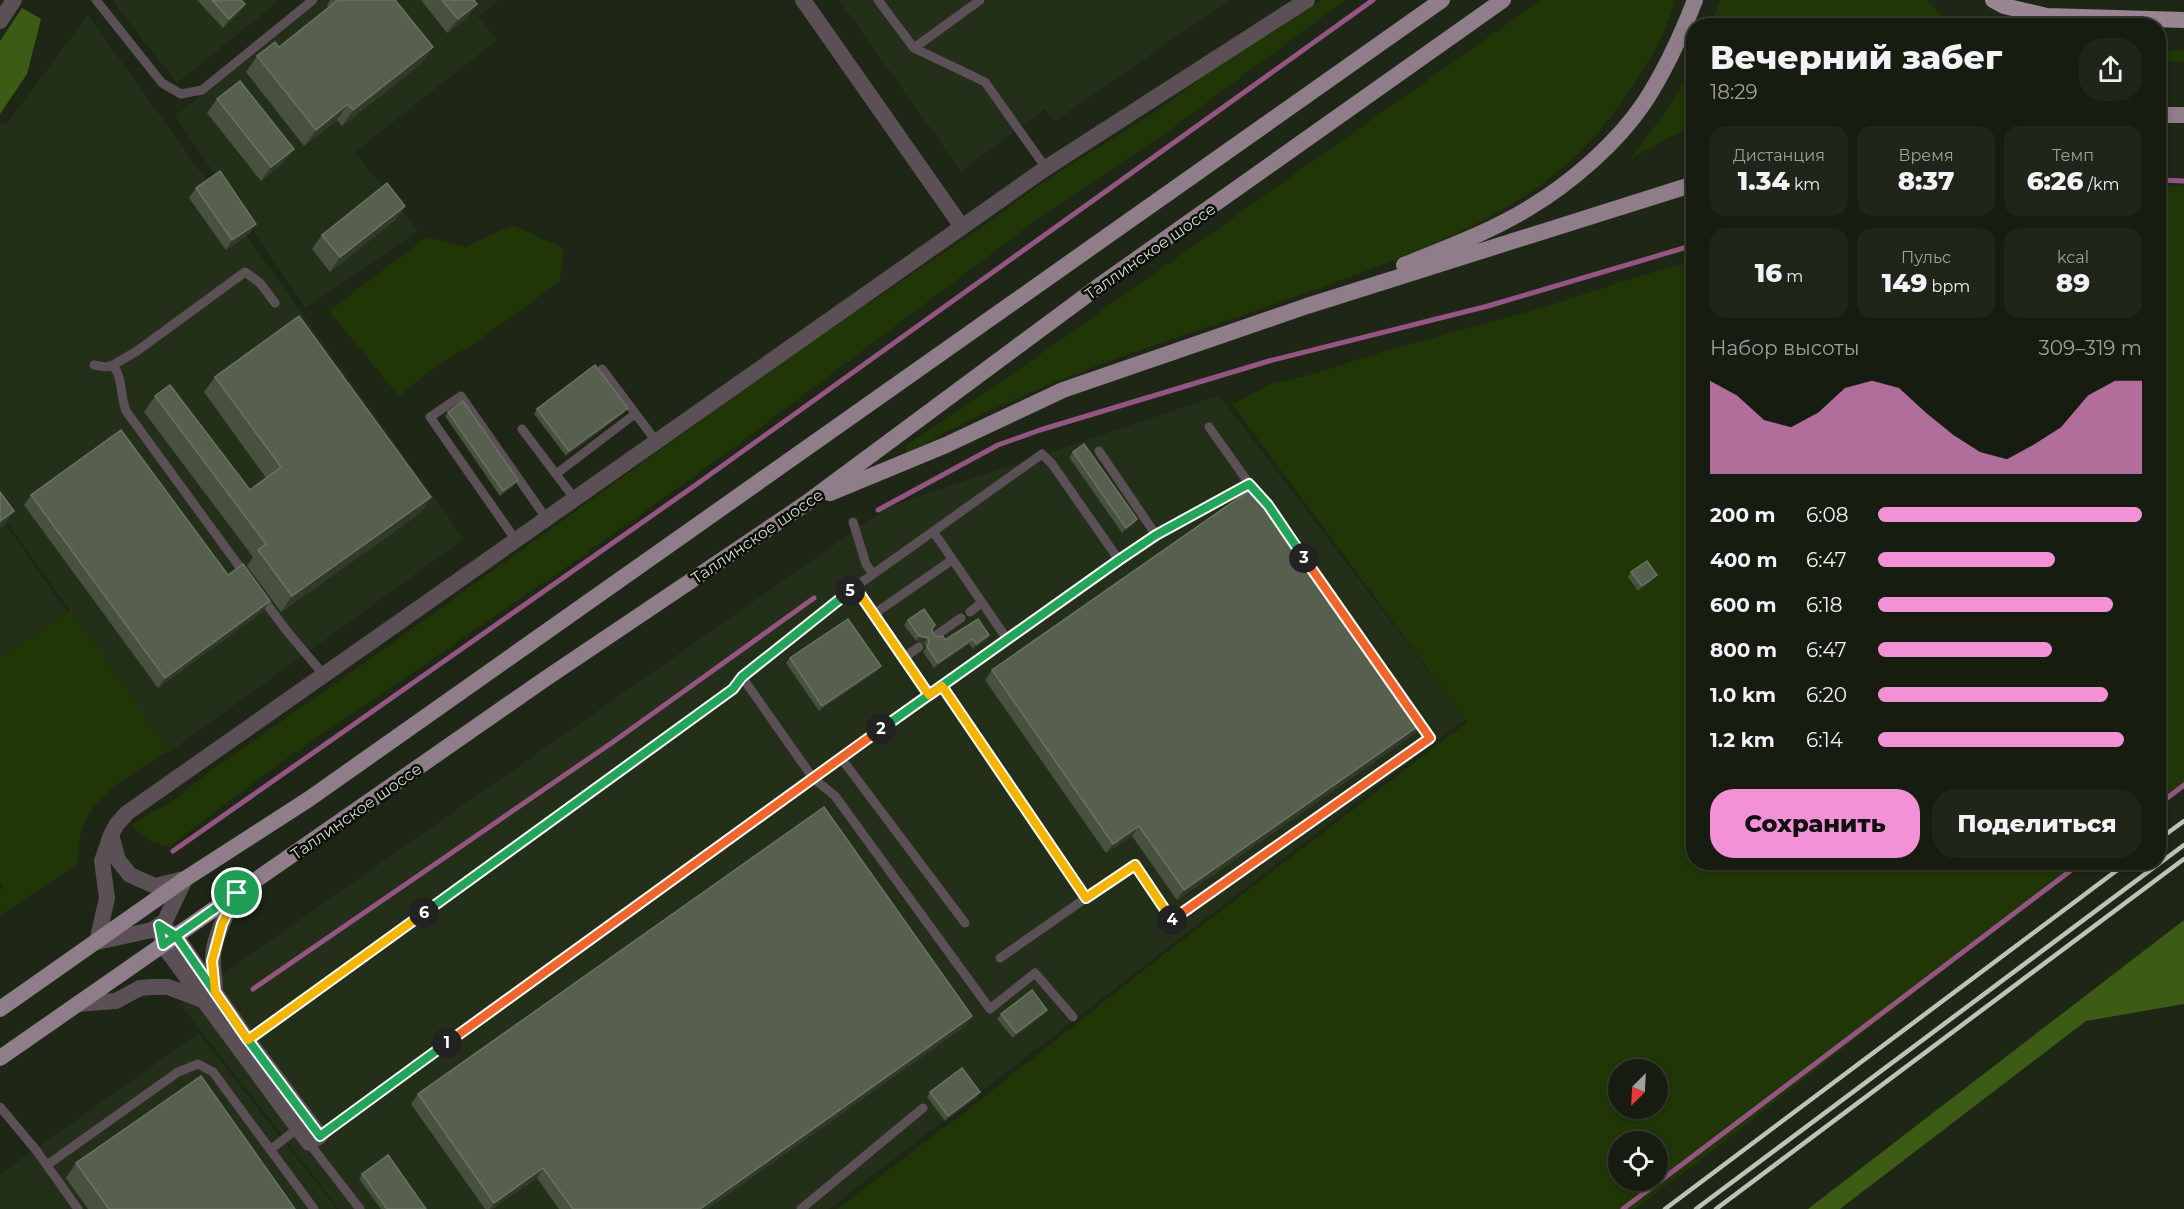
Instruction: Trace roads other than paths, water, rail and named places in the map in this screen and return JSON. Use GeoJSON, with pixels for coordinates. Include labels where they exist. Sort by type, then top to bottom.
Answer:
{"type":"FeatureCollection","features":[{"type":"Feature","properties":{"kind":"highway"},"geometry":{"type":"LineString","coordinates":[[1993,0],[2004,6],[2047,16],[2116,18]]}},
{"type":"Feature","properties":{"kind":"highway"},"geometry":{"type":"LineString","coordinates":[[2166,19],[2184,20]]}},
{"type":"Feature","properties":{"kind":"main road"},"geometry":{"type":"LineString","coordinates":[[1420,16],[1432,0]]}},
{"type":"Feature","properties":{"kind":"main road"},"geometry":{"type":"LineString","coordinates":[[0,1009],[185,879],[309,799],[1442,0]]}},
{"type":"Feature","properties":{"kind":"main road","name":"Таллинское шоссе"},"geometry":{"type":"LineString","coordinates":[[0,1058],[535,686],[805,504],[1103,284],[1503,0]]}},
{"type":"Feature","properties":{"kind":"main road"},"geometry":{"type":"LineString","coordinates":[[1688,18],[1695,0]]}},
{"type":"Feature","properties":{"kind":"main road"},"geometry":{"type":"LineString","coordinates":[[1306,306],[1479,234],[1530,207],[1596,159],[1643,104],[1680,38],[1686,23]]}},
{"type":"Feature","properties":{"kind":"main road"},"geometry":{"type":"LineString","coordinates":[[2166,115],[2184,115]]}},
{"type":"Feature","properties":{"kind":"main road"},"geometry":{"type":"LineString","coordinates":[[805,504],[946,445],[1064,390],[1306,306],[1686,187]]}},
{"type":"Feature","properties":{"kind":"street"},"geometry":{"type":"LineString","coordinates":[[0,21],[14,0]]}},
{"type":"Feature","properties":{"kind":"street"},"geometry":{"type":"LineString","coordinates":[[803,0],[962,227]]}},
{"type":"Feature","properties":{"kind":"street"},"geometry":{"type":"LineString","coordinates":[[185,879],[165,921],[152,930],[97,942],[107,898],[102,861],[111,835],[127,813],[1046,168],[1307,0]]}},
{"type":"Feature","properties":{"kind":"street"},"geometry":{"type":"LineString","coordinates":[[111,835],[118,860],[130,875],[155,886],[185,879]]}},
{"type":"Feature","properties":{"kind":"street"},"geometry":{"type":"LineString","coordinates":[[209,996],[216,944],[222,924],[237,893]]}},
{"type":"Feature","properties":{"kind":"street"},"geometry":{"type":"LineString","coordinates":[[159,925],[298,1128],[314,1139]]}},
{"type":"Feature","properties":{"kind":"street"},"geometry":{"type":"LineString","coordinates":[[77,1004],[116,1001],[140,988],[152,987],[209,996],[248,1040],[314,1139]]}},
{"type":"Feature","properties":{"kind":"lane"},"geometry":{"type":"LineString","coordinates":[[96,0],[162,83],[181,94],[202,90],[313,0]]}},
{"type":"Feature","properties":{"kind":"lane"},"geometry":{"type":"LineString","coordinates":[[878,0],[914,48],[985,82],[1046,168]]}},
{"type":"Feature","properties":{"kind":"lane"},"geometry":{"type":"LineString","coordinates":[[914,48],[980,0]]}},
{"type":"Feature","properties":{"kind":"lane"},"geometry":{"type":"LineString","coordinates":[[94,365],[105,367],[113,365],[137,351],[245,272],[260,283],[275,303]]}},
{"type":"Feature","properties":{"kind":"lane"},"geometry":{"type":"LineString","coordinates":[[113,365],[119,373],[121,399],[126,411],[286,630],[323,674]]}},
{"type":"Feature","properties":{"kind":"lane"},"geometry":{"type":"LineString","coordinates":[[602,369],[656,441]]}},
{"type":"Feature","properties":{"kind":"lane"},"geometry":{"type":"LineString","coordinates":[[515,539],[430,417],[461,396],[546,518]]}},
{"type":"Feature","properties":{"kind":"lane"},"geometry":{"type":"LineString","coordinates":[[556,474],[635,414]]}},
{"type":"Feature","properties":{"kind":"lane"},"geometry":{"type":"LineString","coordinates":[[1209,427],[1249,484],[1262,498]]}},
{"type":"Feature","properties":{"kind":"lane"},"geometry":{"type":"LineString","coordinates":[[522,429],[574,498]]}},
{"type":"Feature","properties":{"kind":"lane"},"geometry":{"type":"LineString","coordinates":[[1099,451],[1156,535]]}},
{"type":"Feature","properties":{"kind":"lane"},"geometry":{"type":"LineString","coordinates":[[248,1040],[733,689],[742,677],[855,587],[1042,454],[1052,464],[1119,560]]}},
{"type":"Feature","properties":{"kind":"lane"},"geometry":{"type":"LineString","coordinates":[[360,1209],[314,1139],[1119,560],[1156,535],[1249,484]]}},
{"type":"Feature","properties":{"kind":"lane"},"geometry":{"type":"LineString","coordinates":[[853,522],[866,564],[873,574]]}},
{"type":"Feature","properties":{"kind":"lane"},"geometry":{"type":"LineString","coordinates":[[933,531],[1007,639]]}},
{"type":"Feature","properties":{"kind":"lane"},"geometry":{"type":"LineString","coordinates":[[874,614],[952,560]]}},
{"type":"Feature","properties":{"kind":"lane"},"geometry":{"type":"LineString","coordinates":[[855,587],[929,695]]}},
{"type":"Feature","properties":{"kind":"lane"},"geometry":{"type":"LineString","coordinates":[[970,612],[981,603]]}},
{"type":"Feature","properties":{"kind":"lane"},"geometry":{"type":"LineString","coordinates":[[935,636],[961,618]]}},
{"type":"Feature","properties":{"kind":"lane"},"geometry":{"type":"LineString","coordinates":[[903,658],[919,647]]}},
{"type":"Feature","properties":{"kind":"lane"},"geometry":{"type":"LineString","coordinates":[[742,677],[813,778],[835,796],[990,1009],[1035,973],[1072,1017]]}},
{"type":"Feature","properties":{"kind":"lane"},"geometry":{"type":"LineString","coordinates":[[942,686],[1086,898]]}},
{"type":"Feature","properties":{"kind":"lane"},"geometry":{"type":"LineString","coordinates":[[1000,958],[1135,865],[1172,920],[1430,738],[1410,709]]}},
{"type":"Feature","properties":{"kind":"lane"},"geometry":{"type":"LineString","coordinates":[[841,758],[965,923]]}},
{"type":"Feature","properties":{"kind":"lane"},"geometry":{"type":"LineString","coordinates":[[47,1165],[178,1072],[198,1064],[213,1072],[314,1209]]}},
{"type":"Feature","properties":{"kind":"lane"},"geometry":{"type":"LineString","coordinates":[[0,1107],[47,1165],[78,1209]]}},
{"type":"Feature","properties":{"kind":"lane"},"geometry":{"type":"LineString","coordinates":[[801,1209],[923,1108]]}},
{"type":"Feature","properties":{"kind":"lane"},"geometry":{"type":"LineString","coordinates":[[270,1150],[298,1128]]}},
{"type":"Feature","properties":{"kind":"waterway"},"geometry":{"type":"LineString","coordinates":[[173,851],[697,484],[1373,0]]}},
{"type":"Feature","properties":{"kind":"waterway"},"geometry":{"type":"LineString","coordinates":[[2166,180],[2184,181]]}},
{"type":"Feature","properties":{"kind":"waterway"},"geometry":{"type":"LineString","coordinates":[[878,510],[998,445],[1040,430],[1269,361],[1488,306],[1686,247]]}},
{"type":"Feature","properties":{"kind":"waterway"},"geometry":{"type":"LineString","coordinates":[[253,989],[613,742],[814,598]]}},
{"type":"Feature","properties":{"kind":"waterway"},"geometry":{"type":"LineString","coordinates":[[2166,799],[2184,785]]}},
{"type":"Feature","properties":{"kind":"waterway"},"geometry":{"type":"LineString","coordinates":[[1623,1209],[2071,870]]}},
{"type":"Feature","properties":{"kind":"railway"},"geometry":{"type":"LineString","coordinates":[[2166,834],[2184,821]]}},
{"type":"Feature","properties":{"kind":"railway"},"geometry":{"type":"LineString","coordinates":[[2166,858],[2184,845]]}},
{"type":"Feature","properties":{"kind":"railway"},"geometry":{"type":"LineString","coordinates":[[1716,1209],[2184,859]]}},
{"type":"Feature","properties":{"kind":"railway"},"geometry":{"type":"LineString","coordinates":[[1665,1209],[2117,870]]}},
{"type":"Feature","properties":{"kind":"railway"},"geometry":{"type":"LineString","coordinates":[[1696,1209],[2150,870]]}}]}
